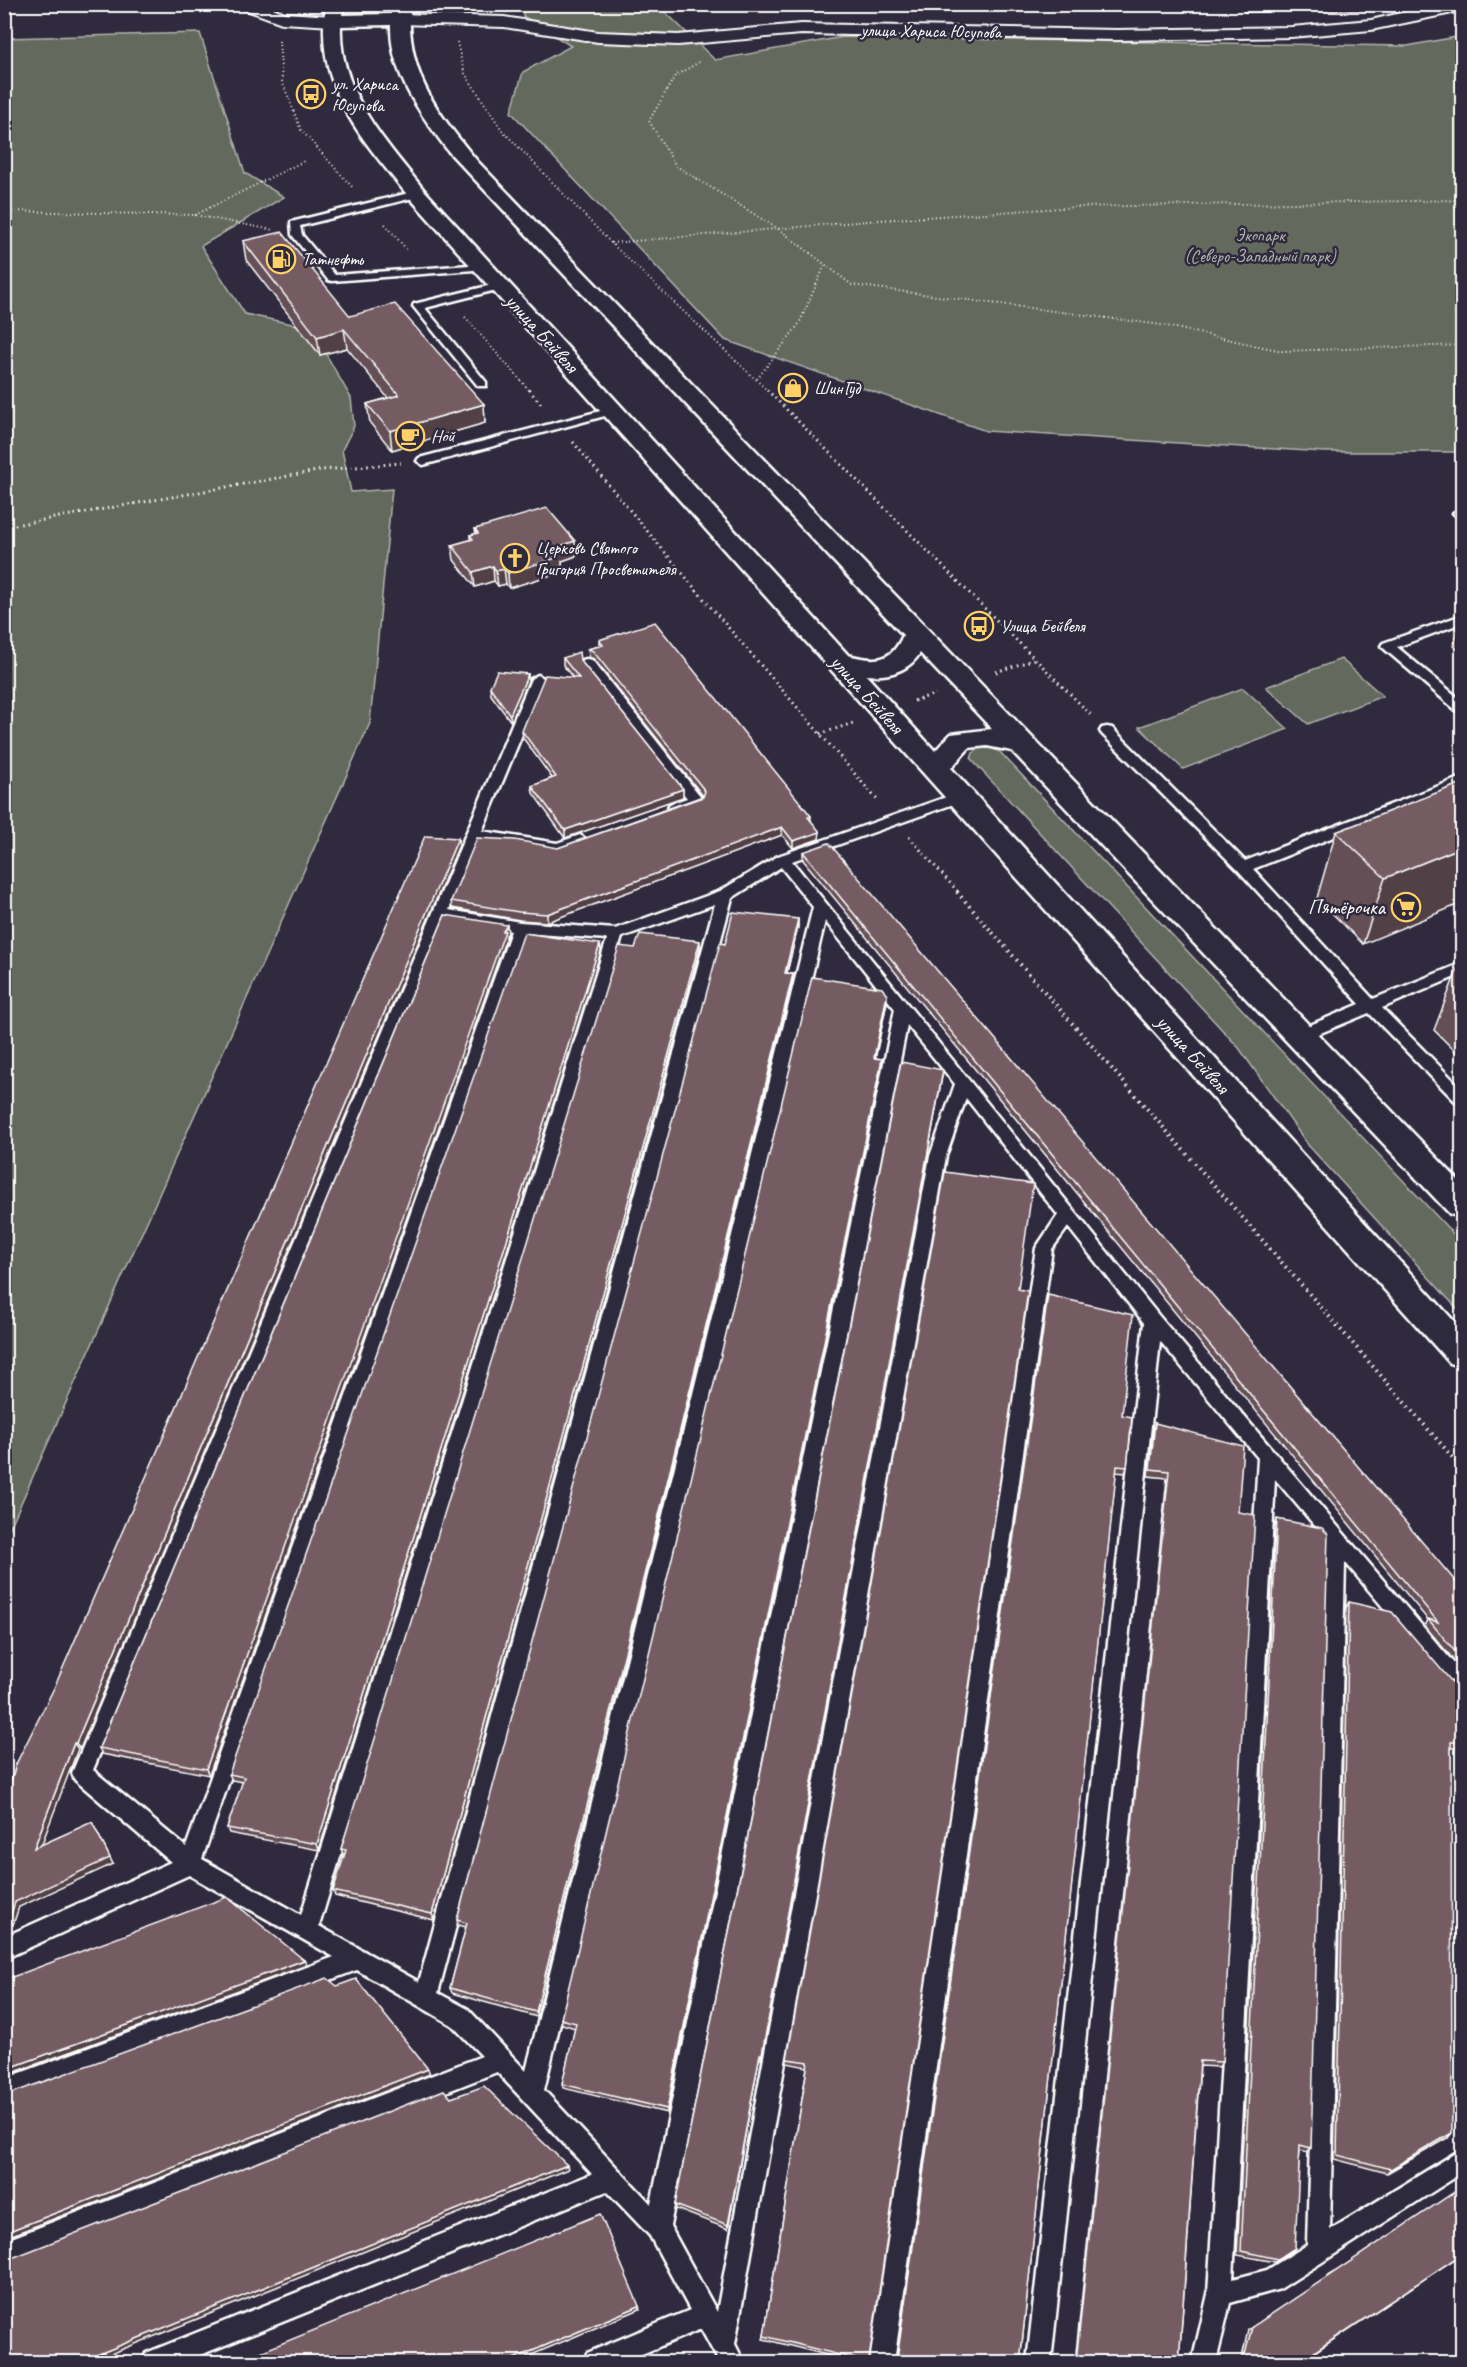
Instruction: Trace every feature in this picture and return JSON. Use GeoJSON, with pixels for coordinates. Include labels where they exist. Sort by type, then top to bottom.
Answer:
{"type":"FeatureCollection","features":[{"type":"Feature","properties":{"kind":"main road"},"geometry":{"type":"LineString","coordinates":[[334,13],[400,12],[402,53],[418,93],[431,117],[471,166],[1462,1205]]}},
{"type":"Feature","properties":{"kind":"main road","name":"улица Бейвеля"},"geometry":{"type":"LineString","coordinates":[[334,13],[332,42],[338,76],[354,108],[386,156],[417,194],[1462,1353]]}},
{"type":"Feature","properties":{"kind":"main road"},"geometry":{"type":"LineString","coordinates":[[837,660],[862,667],[887,666],[906,655],[917,633]]}},
{"type":"Feature","properties":{"kind":"main road"},"geometry":{"type":"LineString","coordinates":[[935,768],[961,740],[987,737],[1024,744]]}},
{"type":"Feature","properties":{"kind":"street"},"geometry":{"type":"LineString","coordinates":[[247,4],[282,18],[334,13]]}},
{"type":"Feature","properties":{"kind":"street","name":"улица Хариса Юсупова"},"geometry":{"type":"LineString","coordinates":[[400,12],[450,21],[504,22],[598,38],[678,40],[721,37],[801,21],[1117,35],[1291,32],[1371,25],[1419,8],[1462,6]]}},
{"type":"Feature","properties":{"kind":"lane"},"geometry":{"type":"LineString","coordinates":[[417,194],[295,224],[297,235],[332,278],[425,271],[491,277]]}},
{"type":"Feature","properties":{"kind":"lane"},"geometry":{"type":"LineString","coordinates":[[482,384],[418,306],[450,299],[491,277]]}},
{"type":"Feature","properties":{"kind":"lane"},"geometry":{"type":"LineString","coordinates":[[423,461],[612,411]]}},
{"type":"Feature","properties":{"kind":"lane"},"geometry":{"type":"LineString","coordinates":[[1462,619],[1388,646],[1462,708]]}},
{"type":"Feature","properties":{"kind":"lane"},"geometry":{"type":"LineString","coordinates":[[587,663],[696,800],[664,811]]}},
{"type":"Feature","properties":{"kind":"lane"},"geometry":{"type":"LineString","coordinates":[[538,679],[82,1773],[190,1864],[460,2017],[658,2228],[727,2355]]}},
{"type":"Feature","properties":{"kind":"lane"},"geometry":{"type":"LineString","coordinates":[[1107,731],[1243,867],[1372,1007],[1462,1098]]}},
{"type":"Feature","properties":{"kind":"lane"},"geometry":{"type":"LineString","coordinates":[[1243,867],[1462,781]]}},
{"type":"Feature","properties":{"kind":"lane"},"geometry":{"type":"LineString","coordinates":[[440,914],[520,927],[616,934],[725,895],[783,859],[960,796]]}},
{"type":"Feature","properties":{"kind":"lane"},"geometry":{"type":"LineString","coordinates":[[474,834],[558,848],[590,837]]}},
{"type":"Feature","properties":{"kind":"lane"},"geometry":{"type":"LineString","coordinates":[[783,859],[1153,1322],[1462,1687]]}},
{"type":"Feature","properties":{"kind":"lane"},"geometry":{"type":"LineString","coordinates":[[426,1998],[725,895]]}},
{"type":"Feature","properties":{"kind":"lane"},"geometry":{"type":"LineString","coordinates":[[532,2094],[821,905]]}},
{"type":"Feature","properties":{"kind":"lane"},"geometry":{"type":"LineString","coordinates":[[4,1948],[190,1864],[520,927]]}},
{"type":"Feature","properties":{"kind":"lane"},"geometry":{"type":"LineString","coordinates":[[307,1930],[616,934]]}},
{"type":"Feature","properties":{"kind":"lane"},"geometry":{"type":"LineString","coordinates":[[1301,1035],[1462,968]]}},
{"type":"Feature","properties":{"kind":"lane"},"geometry":{"type":"LineString","coordinates":[[658,2228],[903,1007]]}},
{"type":"Feature","properties":{"kind":"lane"},"geometry":{"type":"LineString","coordinates":[[727,2355],[938,1155],[963,1083]]}},
{"type":"Feature","properties":{"kind":"lane"},"geometry":{"type":"LineString","coordinates":[[882,2362],[1044,1248],[1067,1215]]}},
{"type":"Feature","properties":{"kind":"lane"},"geometry":{"type":"LineString","coordinates":[[1039,2362],[1153,1322]]}},
{"type":"Feature","properties":{"kind":"lane"},"geometry":{"type":"LineString","coordinates":[[1204,2362],[1220,2294],[1267,1455]]}},
{"type":"Feature","properties":{"kind":"lane"},"geometry":{"type":"LineString","coordinates":[[1318,2253],[1336,1537]]}},
{"type":"Feature","properties":{"kind":"lane"},"geometry":{"type":"LineString","coordinates":[[4,2090],[358,1959]]}},
{"type":"Feature","properties":{"kind":"lane"},"geometry":{"type":"LineString","coordinates":[[4,2253],[500,2060]]}},
{"type":"Feature","properties":{"kind":"lane"},"geometry":{"type":"LineString","coordinates":[[1220,2294],[1272,2282],[1462,2160]]}},
{"type":"Feature","properties":{"kind":"lane"},"geometry":{"type":"LineString","coordinates":[[155,2362],[610,2178]]}},
{"type":"Feature","properties":{"kind":"lane"},"geometry":{"type":"LineString","coordinates":[[596,2362],[706,2315]]}},
{"type":"Feature","properties":{"kind":"path"},"geometry":{"type":"LineString","coordinates":[[282,18],[278,45],[282,81],[301,130],[425,271]]}},
{"type":"Feature","properties":{"kind":"path"},"geometry":{"type":"LineString","coordinates":[[450,21],[464,72],[502,130],[611,243],[757,380],[1107,731]]}},
{"type":"Feature","properties":{"kind":"path"},"geometry":{"type":"LineString","coordinates":[[721,37],[719,51],[675,76],[649,121],[676,166],[780,230],[852,285],[1162,324],[1282,351],[1462,345]]}},
{"type":"Feature","properties":{"kind":"path"},"geometry":{"type":"LineString","coordinates":[[195,216],[304,161]]}},
{"type":"Feature","properties":{"kind":"path"},"geometry":{"type":"LineString","coordinates":[[611,243],[880,220],[1076,207],[1462,200]]}},
{"type":"Feature","properties":{"kind":"path"},"geometry":{"type":"LineString","coordinates":[[4,211],[195,216],[297,235]]}},
{"type":"Feature","properties":{"kind":"path"},"geometry":{"type":"LineString","coordinates":[[757,380],[799,324],[825,265]]}},
{"type":"Feature","properties":{"kind":"path"},"geometry":{"type":"LineString","coordinates":[[450,299],[560,425],[708,604],[894,820],[1462,1468]]}},
{"type":"Feature","properties":{"kind":"path"},"geometry":{"type":"LineString","coordinates":[[4,527],[322,470],[423,461]]}},
{"type":"Feature","properties":{"kind":"path"},"geometry":{"type":"LineString","coordinates":[[820,734],[1035,659]]}},
{"type":"Feature","properties":{"kind":"green space","name":"Экопарк (Северо-Западный парк)"},"geometry":{"type":"Polygon","coordinates":[[[523,5],[658,5],[715,60],[843,37],[1407,46],[1462,36],[1462,452],[1325,452],[986,431],[725,340],[511,112],[523,72],[571,46],[523,16],[523,5]]]}},
{"type":"Feature","properties":{"kind":"green space"},"geometry":{"type":"Polygon","coordinates":[[[200,33],[245,173],[284,197],[201,246],[245,314],[311,328],[351,398],[354,426],[342,450],[351,492],[392,489],[370,723],[5,1539],[5,38],[200,33]]]}},
{"type":"Feature","properties":{"kind":"green space"},"geometry":{"type":"Polygon","coordinates":[[[1341,659],[1383,696],[1308,724],[1266,687],[1341,659]]]}},
{"type":"Feature","properties":{"kind":"green space"},"geometry":{"type":"Polygon","coordinates":[[[1243,688],[1288,729],[1183,769],[1139,727],[1243,688]]]}},
{"type":"Feature","properties":{"kind":"green space"},"geometry":{"type":"Polygon","coordinates":[[[980,748],[991,748],[1000,752],[1462,1243],[1462,1314],[1308,1145],[1239,1048],[971,759],[973,753],[980,748]]]}},
{"type":"Feature","properties":{"kind":"building"},"geometry":{"type":"Polygon","coordinates":[[[282,232],[350,316],[395,304],[484,404],[390,431],[367,404],[399,395],[344,329],[317,337],[243,241],[282,232]]]}},
{"type":"Feature","properties":{"kind":"building"},"geometry":{"type":"Polygon","coordinates":[[[547,508],[575,541],[557,547],[561,552],[553,554],[557,558],[508,573],[504,569],[496,571],[493,566],[473,572],[452,545],[473,539],[470,535],[478,533],[475,529],[547,508]]]}},
{"type":"Feature","properties":{"kind":"building"},"geometry":{"type":"Polygon","coordinates":[[[655,622],[811,816],[808,817],[820,832],[793,841],[782,827],[547,914],[451,901],[477,838],[515,840],[558,848],[703,797],[705,791],[593,651],[588,649],[603,645],[599,640],[655,622]]]}},
{"type":"Feature","properties":{"kind":"building"},"geometry":{"type":"Polygon","coordinates":[[[579,652],[580,660],[683,789],[565,830],[532,786],[556,777],[522,731],[545,675],[579,678],[563,658],[579,652]]]}},
{"type":"Feature","properties":{"kind":"building"},"geometry":{"type":"Polygon","coordinates":[[[497,671],[528,674],[510,715],[490,687],[497,671]]]}},
{"type":"Feature","properties":{"kind":"building"},"geometry":{"type":"Polygon","coordinates":[[[1462,783],[1462,847],[1385,878],[1336,832],[1462,783]]]}},
{"type":"Feature","properties":{"kind":"building"},"geometry":{"type":"Polygon","coordinates":[[[425,836],[458,838],[76,1743],[74,1743],[34,1848],[92,1822],[110,1858],[15,1902],[9,1920],[7,1905],[4,1907],[4,1805],[16,1764],[55,1686],[425,836]]]}},
{"type":"Feature","properties":{"kind":"building"},"geometry":{"type":"Polygon","coordinates":[[[829,843],[1462,1589],[1462,1660],[1428,1619],[1438,1622],[803,852],[829,843]]]}},
{"type":"Feature","properties":{"kind":"building"},"geometry":{"type":"Polygon","coordinates":[[[733,912],[798,919],[785,973],[793,974],[536,2012],[450,1988],[467,1923],[457,1920],[720,943],[725,944],[733,912]]]}},
{"type":"Feature","properties":{"kind":"building"},"geometry":{"type":"Polygon","coordinates":[[[445,915],[507,925],[206,1769],[99,1748],[445,915]]]}},
{"type":"Feature","properties":{"kind":"building"},"geometry":{"type":"Polygon","coordinates":[[[524,933],[600,944],[317,1844],[227,1828],[244,1777],[229,1774],[524,933]]]}},
{"type":"Feature","properties":{"kind":"building"},"geometry":{"type":"Polygon","coordinates":[[[640,934],[700,941],[432,1914],[333,1891],[346,1850],[341,1849],[619,946],[635,948],[640,934]]]}},
{"type":"Feature","properties":{"kind":"building"},"geometry":{"type":"Polygon","coordinates":[[[812,977],[882,988],[887,995],[874,1058],[882,1059],[667,2109],[562,2084],[576,2023],[561,2019],[812,977]]]}},
{"type":"Feature","properties":{"kind":"building"},"geometry":{"type":"Polygon","coordinates":[[[901,1062],[943,1070],[762,2054],[760,2054],[728,2225],[675,2205],[901,1062]]]}},
{"type":"Feature","properties":{"kind":"building"},"geometry":{"type":"Polygon","coordinates":[[[945,1172],[1033,1184],[1018,1289],[1028,1291],[869,2359],[871,2361],[897,2359],[1048,1295],[1133,1315],[1122,1415],[1132,1417],[1127,1467],[1117,1466],[1020,2362],[867,2362],[764,2336],[808,2062],[787,2059],[945,1172]]]}},
{"type":"Feature","properties":{"kind":"building"},"geometry":{"type":"Polygon","coordinates":[[[1155,1423],[1243,1446],[1238,1512],[1255,1515],[1222,2062],[1200,2061],[1179,2362],[1076,2362],[1169,1471],[1150,1469],[1155,1423]]]}},
{"type":"Feature","properties":{"kind":"building"},"geometry":{"type":"Polygon","coordinates":[[[1277,1519],[1322,1528],[1328,1534],[1311,2148],[1300,2145],[1295,2248],[1278,2259],[1241,2251],[1277,1519]]]}},
{"type":"Feature","properties":{"kind":"building"},"geometry":{"type":"Polygon","coordinates":[[[1349,1602],[1392,1612],[1462,1691],[1462,1742],[1451,1742],[1452,2133],[1391,2169],[1337,2155],[1349,1602]]]}},
{"type":"Feature","properties":{"kind":"building"},"geometry":{"type":"Polygon","coordinates":[[[227,1897],[304,1960],[4,2070],[4,1980],[227,1897]]]}},
{"type":"Feature","properties":{"kind":"building"},"geometry":{"type":"Polygon","coordinates":[[[327,1978],[337,1986],[356,1979],[428,2069],[4,2233],[4,2096],[327,1978]]]}},
{"type":"Feature","properties":{"kind":"building"},"geometry":{"type":"Polygon","coordinates":[[[484,2086],[567,2165],[79,2362],[4,2362],[4,2261],[444,2090],[451,2098],[484,2086]]]}},
{"type":"Feature","properties":{"kind":"building"},"geometry":{"type":"Polygon","coordinates":[[[1462,2187],[1462,2254],[1299,2362],[1243,2362],[1252,2327],[1462,2187]]]}},
{"type":"Feature","properties":{"kind":"building"},"geometry":{"type":"Polygon","coordinates":[[[600,2214],[639,2306],[506,2362],[236,2362],[600,2214]]]}},
{"type":"Feature","properties":{"kind":"building"},"geometry":{"type":"Polygon","coordinates":[[[1462,2355],[1462,2362],[1451,2362],[1462,2355]]]}},
{"type":"Feature","properties":{"kind":"building"},"geometry":{"type":"Polygon","coordinates":[[[687,2358],[689,2362],[675,2362],[687,2358]]]}},
{"type":"Feature","properties":{"kind":"place","name":"ул. Хариса Юсупова"},"geometry":{"type":"Point","coordinates":[311,94]}},
{"type":"Feature","properties":{"kind":"place","name":"Татнефть"},"geometry":{"type":"Point","coordinates":[281,259]}},
{"type":"Feature","properties":{"kind":"place","name":"ШинГуд"},"geometry":{"type":"Point","coordinates":[793,388]}},
{"type":"Feature","properties":{"kind":"place","name":"Ной"},"geometry":{"type":"Point","coordinates":[410,436]}},
{"type":"Feature","properties":{"kind":"place","name":"Церковь Святого Григория Просветителя"},"geometry":{"type":"Point","coordinates":[515,558]}},
{"type":"Feature","properties":{"kind":"place","name":"Улица Бейвеля"},"geometry":{"type":"Point","coordinates":[979,626]}},
{"type":"Feature","properties":{"kind":"place","name":"Пятёрочка"},"geometry":{"type":"Point","coordinates":[1406,907]}}]}
